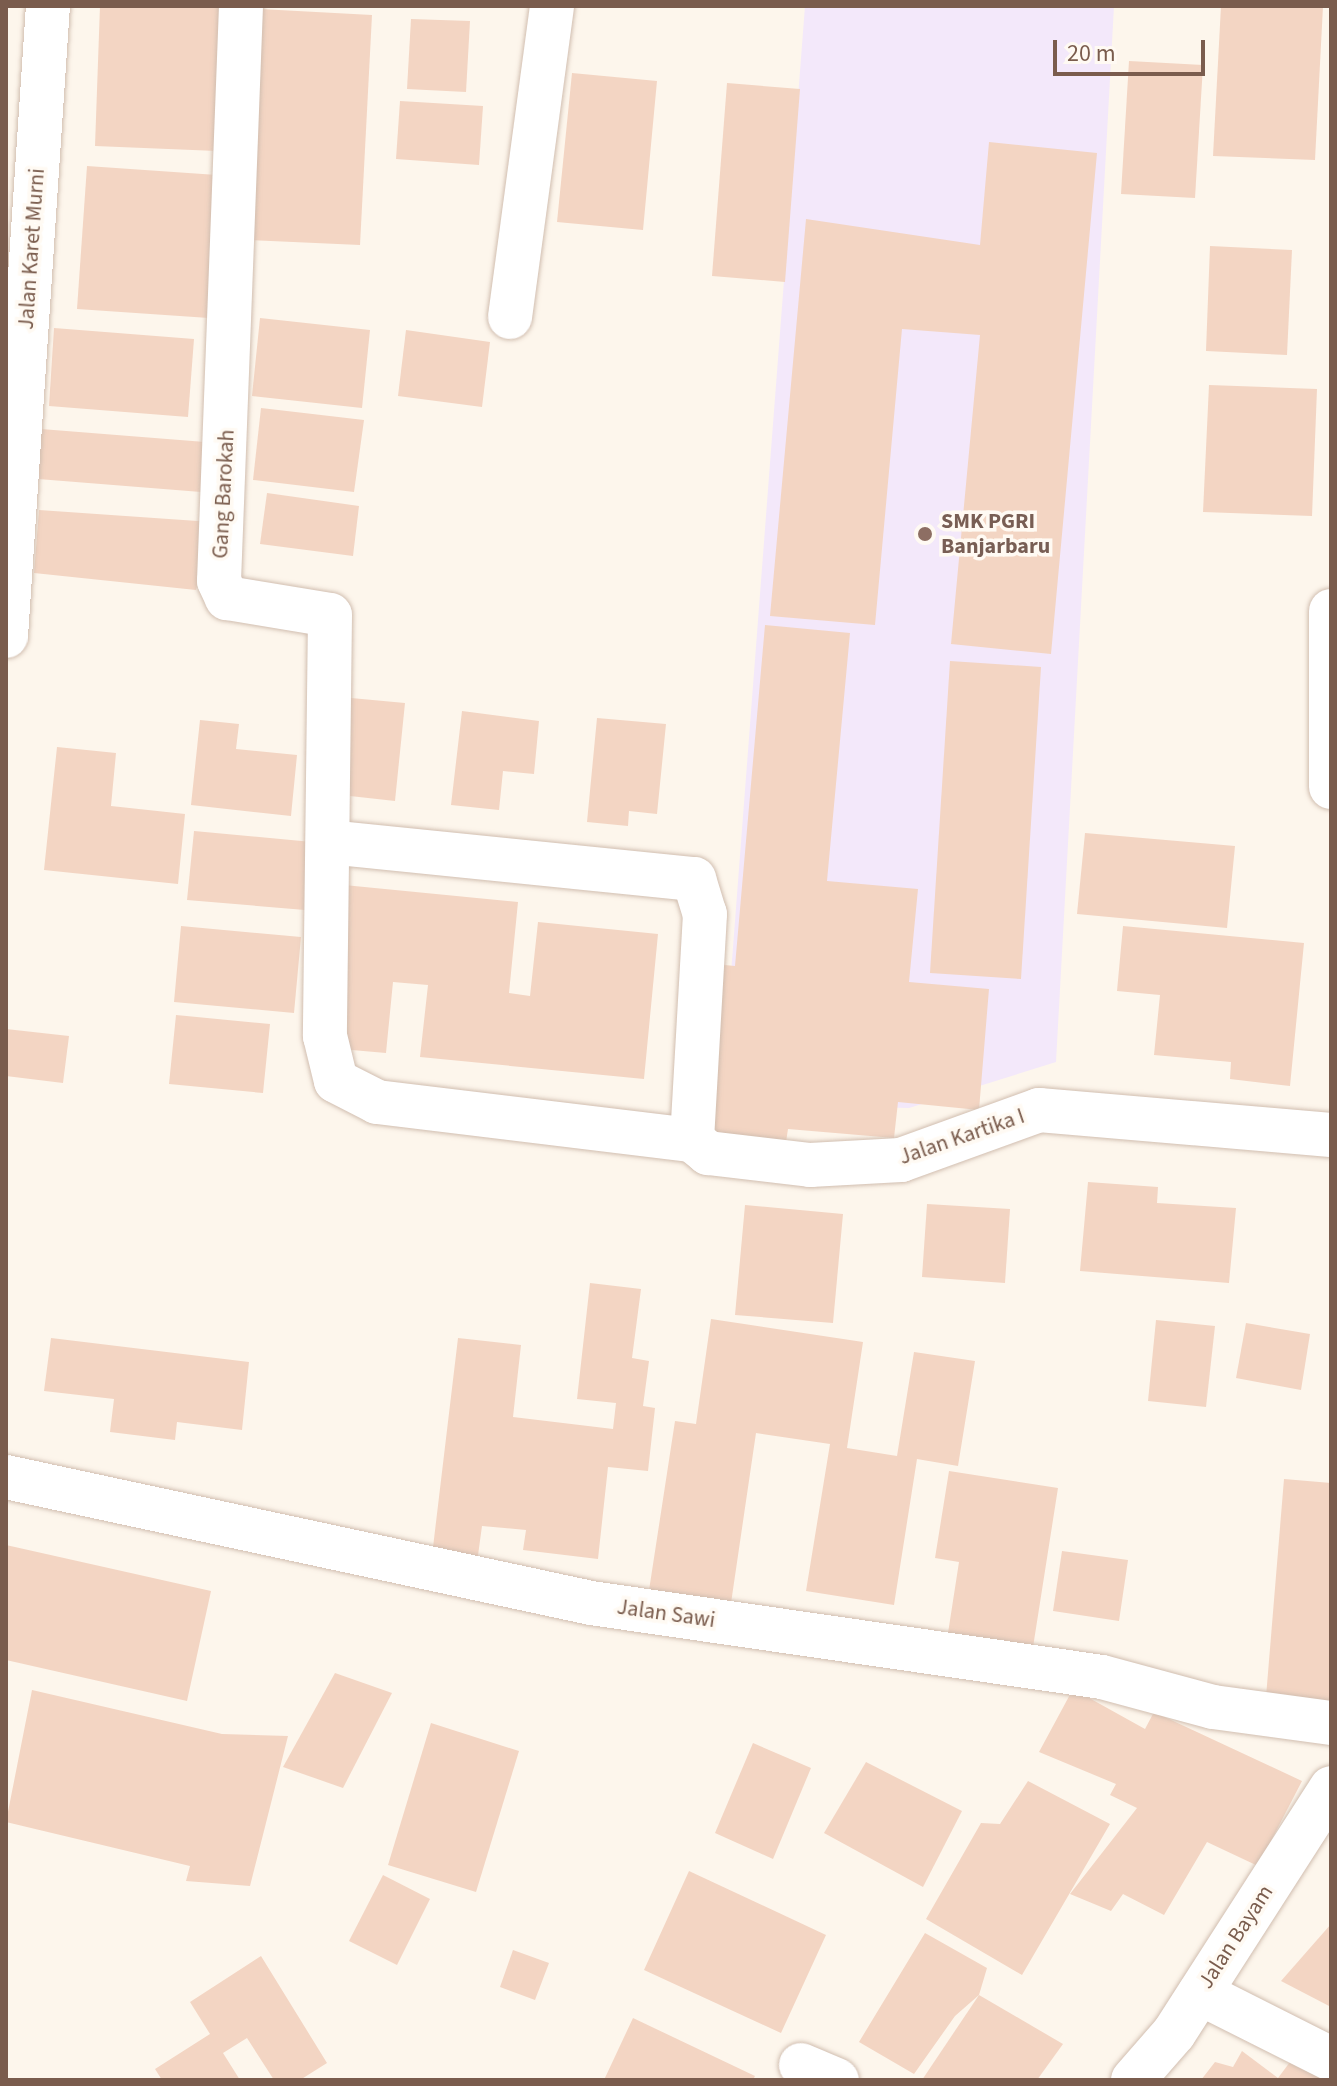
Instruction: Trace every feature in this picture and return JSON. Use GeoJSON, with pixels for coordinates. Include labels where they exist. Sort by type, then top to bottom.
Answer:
{"type":"FeatureCollection","features":[{"type":"Feature","properties":{"kind":"street","name":"Jalan Karet Murni"},"geometry":{"type":"LineString","coordinates":[[6,636],[48,6]]}},
{"type":"Feature","properties":{"kind":"street","name":"Gang Barokah"},"geometry":{"type":"LineString","coordinates":[[241,6],[219,581],[227,598],[330,615],[325,1036],[336,1081]]}},
{"type":"Feature","properties":{"kind":"street"},"geometry":{"type":"LineString","coordinates":[[510,317],[552,6]]}},
{"type":"Feature","properties":{"kind":"street"},"geometry":{"type":"LineString","coordinates":[[1331,611],[1331,787]]}},
{"type":"Feature","properties":{"kind":"street"},"geometry":{"type":"LineString","coordinates":[[329,842],[694,879],[705,914],[688,1115],[692,1140]]}},
{"type":"Feature","properties":{"kind":"street","name":"Jalan Kartika I"},"geometry":{"type":"LineString","coordinates":[[336,1081],[377,1102],[692,1140],[708,1153],[810,1165],[901,1160],[1039,1110],[1331,1135]]}},
{"type":"Feature","properties":{"kind":"street","name":"Jalan Sawi"},"geometry":{"type":"LineString","coordinates":[[6,1477],[591,1603],[1102,1677],[1213,1707],[1331,1723]]}},
{"type":"Feature","properties":{"kind":"street","name":"Jalan Bayam"},"geometry":{"type":"LineString","coordinates":[[1133,2080],[1200,1993],[1331,1788]]}},
{"type":"Feature","properties":{"kind":"street"},"geometry":{"type":"LineString","coordinates":[[1200,1993],[1331,2059]]}},
{"type":"Feature","properties":{"kind":"shaded area","name":"SMK PGRI Banjarbaru"},"geometry":{"type":"Polygon","coordinates":[[[805,6],[1114,6],[1056,1062],[909,1108],[721,1104],[805,6]]]}},
{"type":"Feature","properties":{"kind":"building"},"geometry":{"type":"Polygon","coordinates":[[[100,6],[223,6],[217,151],[95,146],[100,6]]]}},
{"type":"Feature","properties":{"kind":"building"},"geometry":{"type":"Polygon","coordinates":[[[1221,6],[1323,6],[1315,160],[1213,156],[1221,6]]]}},
{"type":"Feature","properties":{"kind":"building"},"geometry":{"type":"Polygon","coordinates":[[[260,9],[372,15],[360,245],[248,240],[260,9]]]}},
{"type":"Feature","properties":{"kind":"building"},"geometry":{"type":"Polygon","coordinates":[[[411,19],[470,21],[466,92],[407,89],[411,19]]]}},
{"type":"Feature","properties":{"kind":"building"},"geometry":{"type":"Polygon","coordinates":[[[1129,61],[1203,65],[1195,198],[1121,194],[1129,61]]]}},
{"type":"Feature","properties":{"kind":"building"},"geometry":{"type":"Polygon","coordinates":[[[572,73],[657,81],[643,230],[557,222],[572,73]]]}},
{"type":"Feature","properties":{"kind":"building"},"geometry":{"type":"Polygon","coordinates":[[[727,83],[800,89],[785,282],[712,276],[727,83]]]}},
{"type":"Feature","properties":{"kind":"building"},"geometry":{"type":"Polygon","coordinates":[[[400,101],[483,106],[479,165],[396,159],[400,101]]]}},
{"type":"Feature","properties":{"kind":"building"},"geometry":{"type":"Polygon","coordinates":[[[989,142],[1097,153],[1051,654],[951,644],[980,335],[902,329],[875,625],[770,616],[806,219],[980,245],[989,142]]]}},
{"type":"Feature","properties":{"kind":"building"},"geometry":{"type":"Polygon","coordinates":[[[87,166],[217,175],[209,318],[77,309],[87,166]]]}},
{"type":"Feature","properties":{"kind":"building"},"geometry":{"type":"Polygon","coordinates":[[[1210,246],[1292,250],[1287,355],[1206,351],[1210,246]]]}},
{"type":"Feature","properties":{"kind":"building"},"geometry":{"type":"Polygon","coordinates":[[[260,318],[370,330],[362,408],[252,396],[260,318]]]}},
{"type":"Feature","properties":{"kind":"building"},"geometry":{"type":"Polygon","coordinates":[[[54,328],[194,339],[188,417],[49,406],[54,328]]]}},
{"type":"Feature","properties":{"kind":"building"},"geometry":{"type":"Polygon","coordinates":[[[406,330],[490,342],[482,407],[398,396],[406,330]]]}},
{"type":"Feature","properties":{"kind":"building"},"geometry":{"type":"Polygon","coordinates":[[[1209,385],[1317,389],[1312,516],[1203,512],[1209,385]]]}},
{"type":"Feature","properties":{"kind":"building"},"geometry":{"type":"Polygon","coordinates":[[[261,408],[364,420],[354,492],[253,480],[261,408]]]}},
{"type":"Feature","properties":{"kind":"building"},"geometry":{"type":"Polygon","coordinates":[[[41,429],[205,442],[201,492],[38,479],[41,429]]]}},
{"type":"Feature","properties":{"kind":"building"},"geometry":{"type":"Polygon","coordinates":[[[267,493],[359,506],[353,556],[260,544],[267,493]]]}},
{"type":"Feature","properties":{"kind":"building"},"geometry":{"type":"Polygon","coordinates":[[[39,510],[212,522],[196,590],[34,573],[39,510]]]}},
{"type":"Feature","properties":{"kind":"building"},"geometry":{"type":"Polygon","coordinates":[[[765,625],[850,633],[827,881],[918,889],[909,982],[989,989],[979,1110],[898,1102],[894,1138],[788,1129],[786,1142],[698,1134],[714,964],[735,966],[765,625]]]}},
{"type":"Feature","properties":{"kind":"building"},"geometry":{"type":"Polygon","coordinates":[[[950,661],[1041,667],[1021,979],[930,973],[950,661]]]}},
{"type":"Feature","properties":{"kind":"building"},"geometry":{"type":"Polygon","coordinates":[[[351,698],[405,703],[395,801],[341,795],[351,698]]]}},
{"type":"Feature","properties":{"kind":"building"},"geometry":{"type":"Polygon","coordinates":[[[462,711],[539,721],[534,774],[503,771],[499,810],[451,805],[462,711]]]}},
{"type":"Feature","properties":{"kind":"building"},"geometry":{"type":"Polygon","coordinates":[[[597,718],[666,724],[657,814],[629,811],[628,826],[587,822],[597,718]]]}},
{"type":"Feature","properties":{"kind":"building"},"geometry":{"type":"Polygon","coordinates":[[[200,720],[239,724],[236,749],[297,755],[291,816],[191,805],[200,720]]]}},
{"type":"Feature","properties":{"kind":"building"},"geometry":{"type":"Polygon","coordinates":[[[57,747],[116,753],[111,806],[185,814],[178,884],[44,870],[57,747]]]}},
{"type":"Feature","properties":{"kind":"building"},"geometry":{"type":"Polygon","coordinates":[[[194,831],[312,842],[305,910],[187,900],[194,831]]]}},
{"type":"Feature","properties":{"kind":"building"},"geometry":{"type":"Polygon","coordinates":[[[1085,833],[1235,846],[1227,928],[1077,914],[1085,833]]]}},
{"type":"Feature","properties":{"kind":"building"},"geometry":{"type":"Polygon","coordinates":[[[344,885],[518,902],[509,993],[530,996],[538,922],[658,934],[644,1079],[420,1057],[428,985],[393,982],[386,1053],[329,1048],[344,885]]]}},
{"type":"Feature","properties":{"kind":"building"},"geometry":{"type":"Polygon","coordinates":[[[181,926],[301,937],[294,1013],[174,1002],[181,926]]]}},
{"type":"Feature","properties":{"kind":"building"},"geometry":{"type":"Polygon","coordinates":[[[1123,926],[1304,943],[1290,1086],[1230,1079],[1231,1062],[1154,1055],[1160,995],[1117,991],[1123,926]]]}},
{"type":"Feature","properties":{"kind":"building"},"geometry":{"type":"Polygon","coordinates":[[[176,1015],[270,1024],[263,1093],[169,1084],[176,1015]]]}},
{"type":"Feature","properties":{"kind":"building"},"geometry":{"type":"Polygon","coordinates":[[[6,1029],[69,1036],[63,1083],[6,1076],[6,1029]]]}},
{"type":"Feature","properties":{"kind":"building"},"geometry":{"type":"Polygon","coordinates":[[[1088,1182],[1158,1187],[1157,1203],[1236,1208],[1229,1283],[1080,1271],[1088,1182]]]}},
{"type":"Feature","properties":{"kind":"building"},"geometry":{"type":"Polygon","coordinates":[[[927,1204],[1010,1209],[1005,1283],[922,1277],[927,1204]]]}},
{"type":"Feature","properties":{"kind":"building"},"geometry":{"type":"Polygon","coordinates":[[[745,1205],[843,1214],[833,1323],[735,1315],[745,1205]]]}},
{"type":"Feature","properties":{"kind":"building"},"geometry":{"type":"Polygon","coordinates":[[[590,1283],[641,1289],[632,1358],[649,1361],[643,1406],[655,1408],[648,1471],[608,1467],[598,1559],[523,1550],[526,1530],[482,1526],[476,1570],[431,1564],[458,1338],[521,1345],[513,1417],[613,1429],[616,1403],[577,1399],[590,1283]]]}},
{"type":"Feature","properties":{"kind":"building"},"geometry":{"type":"Polygon","coordinates":[[[711,1319],[863,1342],[847,1448],[897,1456],[914,1352],[975,1361],[958,1466],[917,1459],[894,1605],[806,1591],[830,1444],[756,1433],[730,1610],[648,1597],[675,1421],[696,1424],[711,1319]]]}},
{"type":"Feature","properties":{"kind":"building"},"geometry":{"type":"Polygon","coordinates":[[[1156,1320],[1215,1326],[1206,1407],[1148,1401],[1156,1320]]]}},
{"type":"Feature","properties":{"kind":"building"},"geometry":{"type":"Polygon","coordinates":[[[1246,1323],[1310,1334],[1301,1390],[1236,1378],[1246,1323]]]}},
{"type":"Feature","properties":{"kind":"building"},"geometry":{"type":"Polygon","coordinates":[[[51,1338],[249,1362],[242,1430],[177,1422],[175,1440],[110,1432],[114,1399],[44,1391],[51,1338]]]}},
{"type":"Feature","properties":{"kind":"building"},"geometry":{"type":"Polygon","coordinates":[[[949,1471],[1058,1488],[1031,1660],[946,1646],[959,1562],[935,1558],[949,1471]]]}},
{"type":"Feature","properties":{"kind":"building"},"geometry":{"type":"Polygon","coordinates":[[[1284,1479],[1331,1483],[1331,1715],[1265,1709],[1284,1479]]]}},
{"type":"Feature","properties":{"kind":"building"},"geometry":{"type":"Polygon","coordinates":[[[6,1545],[211,1591],[187,1701],[6,1660],[6,1545]]]}},
{"type":"Feature","properties":{"kind":"building"},"geometry":{"type":"Polygon","coordinates":[[[1062,1551],[1128,1560],[1119,1621],[1053,1611],[1062,1551]]]}},
{"type":"Feature","properties":{"kind":"building"},"geometry":{"type":"Polygon","coordinates":[[[335,1673],[392,1693],[343,1788],[283,1767],[335,1673]]]}},
{"type":"Feature","properties":{"kind":"building"},"geometry":{"type":"Polygon","coordinates":[[[1073,1689],[1145,1729],[1154,1712],[1302,1781],[1258,1866],[1207,1842],[1164,1915],[1123,1894],[1111,1911],[1070,1894],[1137,1808],[1110,1795],[1116,1784],[1039,1752],[1073,1689]]]}},
{"type":"Feature","properties":{"kind":"building"},"geometry":{"type":"Polygon","coordinates":[[[32,1690],[222,1734],[288,1736],[250,1886],[186,1881],[190,1866],[6,1822],[32,1690]]]}},
{"type":"Feature","properties":{"kind":"building"},"geometry":{"type":"Polygon","coordinates":[[[431,1723],[519,1751],[476,1892],[388,1865],[431,1723]]]}},
{"type":"Feature","properties":{"kind":"building"},"geometry":{"type":"Polygon","coordinates":[[[753,1743],[811,1768],[773,1859],[715,1833],[753,1743]]]}},
{"type":"Feature","properties":{"kind":"building"},"geometry":{"type":"Polygon","coordinates":[[[866,1762],[962,1811],[923,1887],[824,1833],[866,1762]]]}},
{"type":"Feature","properties":{"kind":"building"},"geometry":{"type":"Polygon","coordinates":[[[1028,1781],[1110,1824],[1022,1975],[926,1919],[981,1823],[1000,1824],[1028,1781]]]}},
{"type":"Feature","properties":{"kind":"building"},"geometry":{"type":"Polygon","coordinates":[[[689,1871],[826,1935],[781,2033],[644,1970],[689,1871]]]}},
{"type":"Feature","properties":{"kind":"building"},"geometry":{"type":"Polygon","coordinates":[[[383,1875],[430,1899],[397,1965],[349,1941],[383,1875]]]}},
{"type":"Feature","properties":{"kind":"building"},"geometry":{"type":"Polygon","coordinates":[[[1331,1924],[1331,2007],[1281,1981],[1331,1924]]]}},
{"type":"Feature","properties":{"kind":"building"},"geometry":{"type":"Polygon","coordinates":[[[925,1933],[987,1968],[979,1995],[955,2016],[914,2074],[859,2042],[925,1933]]]}},
{"type":"Feature","properties":{"kind":"building"},"geometry":{"type":"Polygon","coordinates":[[[513,1950],[549,1963],[535,2000],[500,1987],[513,1950]]]}},
{"type":"Feature","properties":{"kind":"building"},"geometry":{"type":"Polygon","coordinates":[[[261,1956],[327,2063],[300,2080],[274,2080],[247,2038],[223,2053],[240,2080],[162,2080],[155,2069],[210,2034],[190,2002],[261,1956]]]}},
{"type":"Feature","properties":{"kind":"building"},"geometry":{"type":"Polygon","coordinates":[[[979,1995],[1063,2044],[1037,2080],[922,2080],[979,1995]]]}},
{"type":"Feature","properties":{"kind":"building"},"geometry":{"type":"Polygon","coordinates":[[[633,2018],[755,2076],[753,2080],[604,2080],[633,2018]]]}},
{"type":"Feature","properties":{"kind":"building"},"geometry":{"type":"Polygon","coordinates":[[[1242,2051],[1278,2078],[1296,2054],[1331,2080],[1201,2080],[1215,2062],[1233,2067],[1242,2051]]]}},
{"type":"Feature","properties":{"kind":"place","name":"SMK PGRI Banjarbaru"},"geometry":{"type":"Point","coordinates":[925,534]}}]}
